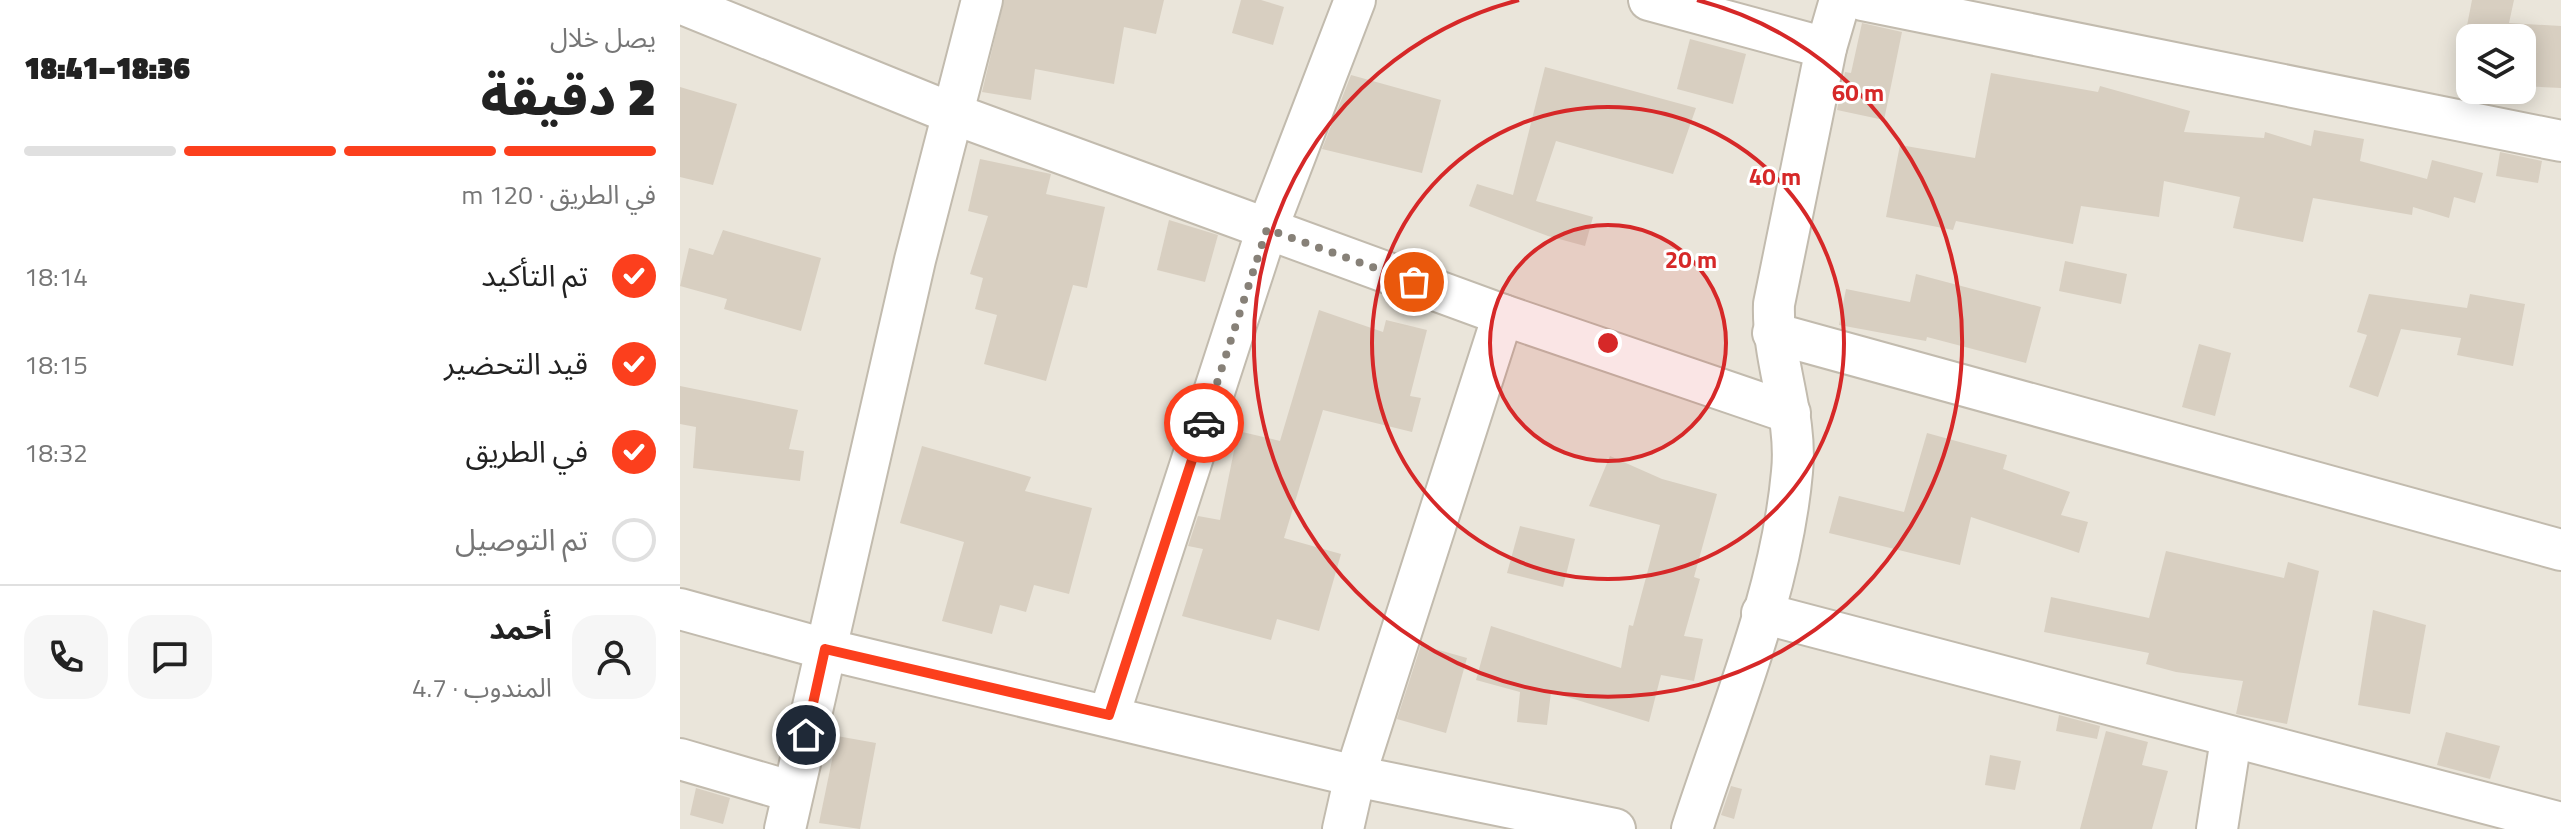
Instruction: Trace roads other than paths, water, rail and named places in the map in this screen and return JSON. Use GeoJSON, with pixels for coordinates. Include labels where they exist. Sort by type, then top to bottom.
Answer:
{"type":"FeatureCollection","features":[{"type":"Feature","properties":{"kind":"street"},"geometry":{"type":"LineString","coordinates":[[680,759],[789,810],[951,113],[982,0]]}},
{"type":"Feature","properties":{"kind":"street"},"geometry":{"type":"LineString","coordinates":[[1109,715],[1267,229],[1355,0]]}},
{"type":"Feature","properties":{"kind":"street"},"geometry":{"type":"LineString","coordinates":[[1649,0],[1826,48]]}},
{"type":"Feature","properties":{"kind":"street"},"geometry":{"type":"LineString","coordinates":[[1692,829],[1762,613],[1783,532],[1793,471],[1790,413],[1773,333],[1774,304],[1826,48],[1840,0]]}},
{"type":"Feature","properties":{"kind":"street"},"geometry":{"type":"LineString","coordinates":[[1862,0],[2561,141]]}},
{"type":"Feature","properties":{"kind":"street"},"geometry":{"type":"LineString","coordinates":[[680,3],[951,113],[1503,315],[1790,413]]}},
{"type":"Feature","properties":{"kind":"street"},"geometry":{"type":"LineString","coordinates":[[1343,829],[1355,776],[1503,315]]}},
{"type":"Feature","properties":{"kind":"street"},"geometry":{"type":"LineString","coordinates":[[1773,333],[2561,550]]}},
{"type":"Feature","properties":{"kind":"street"},"geometry":{"type":"LineString","coordinates":[[680,609],[825,649],[1355,776],[1615,829]]}},
{"type":"Feature","properties":{"kind":"street"},"geometry":{"type":"LineString","coordinates":[[1762,613],[2231,739],[2561,822],[2559,829]]}},
{"type":"Feature","properties":{"kind":"street"},"geometry":{"type":"LineString","coordinates":[[2217,829],[2231,739]]}}]}
